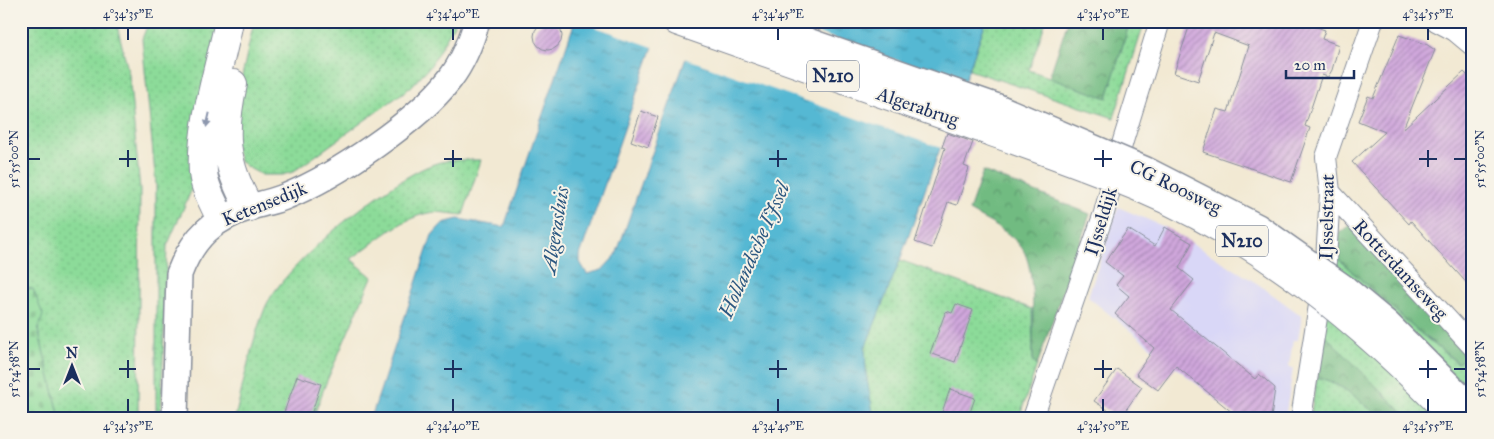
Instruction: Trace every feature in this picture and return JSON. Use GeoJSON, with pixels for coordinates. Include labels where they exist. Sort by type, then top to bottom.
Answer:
{"type":"FeatureCollection","features":[{"type":"Feature","properties":{"kind":"main road"},"geometry":{"type":"LineString","coordinates":[[220,218],[208,191],[203,173],[204,137],[229,21]]}},
{"type":"Feature","properties":{"kind":"main road"},"geometry":{"type":"LineString","coordinates":[[247,21],[230,99],[227,150],[231,170],[249,207]]}},
{"type":"Feature","properties":{"kind":"main road","name":"Algerabrug"},"geometry":{"type":"LineString","coordinates":[[677,21],[993,119]]}},
{"type":"Feature","properties":{"kind":"main road","name":"CG Roosweg"},"geometry":{"type":"LineString","coordinates":[[993,119],[1139,187],[1245,243],[1336,307],[1383,347],[1454,418]]}},
{"type":"Feature","properties":{"kind":"street","name":"Ketensedijk"},"geometry":{"type":"LineString","coordinates":[[175,418],[180,274],[186,256],[196,242],[220,218],[287,196],[340,169],[419,112],[454,73],[463,59],[477,21]]}},
{"type":"Feature","properties":{"kind":"street","name":"Algerabrug"},"geometry":{"type":"LineString","coordinates":[[750,21],[993,119]]}},
{"type":"Feature","properties":{"kind":"street","name":"IJsseldijk"},"geometry":{"type":"LineString","coordinates":[[1033,418],[1104,213],[1123,141],[1160,21]]}},
{"type":"Feature","properties":{"kind":"street","name":"IJsselstraat"},"geometry":{"type":"LineString","coordinates":[[1301,418],[1326,261],[1330,192],[1326,157],[1373,21]]}},
{"type":"Feature","properties":{"kind":"street"},"geometry":{"type":"LineString","coordinates":[[1436,21],[1456,31],[1473,46]]}},
{"type":"Feature","properties":{"kind":"street","name":"CG Roosweg"},"geometry":{"type":"LineString","coordinates":[[993,119],[1146,170],[1258,227],[1346,290],[1387,323],[1473,409]]}},
{"type":"Feature","properties":{"kind":"street","name":"Rotterdamseweg"},"geometry":{"type":"LineString","coordinates":[[1330,192],[1473,347]]}},
{"type":"Feature","properties":{"kind":"shaded area"},"geometry":{"type":"Polygon","coordinates":[[[1118,207],[1165,227],[1258,284],[1302,316],[1298,340],[1293,340],[1289,366],[1293,369],[1285,418],[1239,418],[1088,297],[1118,207]]]}},
{"type":"Feature","properties":{"kind":"green space"},"geometry":{"type":"Polygon","coordinates":[[[21,21],[116,21],[129,74],[140,189],[138,418],[60,418],[38,330],[33,289],[24,288],[21,277],[21,21]]]}},
{"type":"Feature","properties":{"kind":"green space"},"geometry":{"type":"Polygon","coordinates":[[[149,21],[219,21],[195,182],[167,246],[161,418],[156,418],[156,185],[142,39],[149,21]]]}},
{"type":"Feature","properties":{"kind":"green space"},"geometry":{"type":"Polygon","coordinates":[[[254,21],[456,21],[431,65],[411,87],[293,172],[282,175],[262,175],[240,161],[230,131],[254,21]]]}},
{"type":"Feature","properties":{"kind":"green space"},"geometry":{"type":"Polygon","coordinates":[[[986,21],[1046,21],[1029,70],[1107,97],[1130,21],[1145,21],[1114,118],[969,70],[986,21]]]}},
{"type":"Feature","properties":{"kind":"green space"},"geometry":{"type":"Polygon","coordinates":[[[1068,21],[1130,21],[1107,98],[1049,78],[1068,21]]]}},
{"type":"Feature","properties":{"kind":"green space"},"geometry":{"type":"Polygon","coordinates":[[[456,160],[481,160],[463,215],[437,212],[407,220],[351,259],[372,277],[326,383],[313,418],[235,418],[252,348],[265,308],[276,290],[293,269],[340,226],[392,187],[434,164],[456,160]]]}},
{"type":"Feature","properties":{"kind":"green space"},"geometry":{"type":"Polygon","coordinates":[[[983,171],[1090,214],[1037,365],[1033,362],[1032,286],[1027,258],[1022,248],[1011,236],[969,211],[983,171]]]}},
{"type":"Feature","properties":{"kind":"green space"},"geometry":{"type":"Polygon","coordinates":[[[1350,225],[1473,352],[1458,363],[1414,328],[1335,256],[1339,233],[1350,225]]]}},
{"type":"Feature","properties":{"kind":"green space"},"geometry":{"type":"Polygon","coordinates":[[[1335,256],[1414,328],[1457,363],[1473,352],[1473,418],[1408,418],[1325,335],[1320,313],[1335,256]]]}},
{"type":"Feature","properties":{"kind":"green space"},"geometry":{"type":"Polygon","coordinates":[[[900,260],[1032,309],[1033,362],[1037,365],[1019,418],[874,418],[866,374],[865,348],[900,260]]]}},
{"type":"Feature","properties":{"kind":"green space"},"geometry":{"type":"Polygon","coordinates":[[[21,288],[33,289],[43,315],[38,330],[60,418],[21,418],[21,288]]]}},
{"type":"Feature","properties":{"kind":"green space"},"geometry":{"type":"Polygon","coordinates":[[[1325,335],[1408,418],[1380,418],[1343,388],[1317,377],[1325,335]]]}},
{"type":"Feature","properties":{"kind":"green space"},"geometry":{"type":"Polygon","coordinates":[[[1317,377],[1343,388],[1380,418],[1310,418],[1317,377]]]}},
{"type":"Feature","properties":{"kind":"water"},"geometry":{"type":"Polygon","coordinates":[[[575,21],[662,21],[580,255],[580,262],[587,274],[602,270],[616,255],[699,21],[986,21],[900,260],[865,348],[866,374],[874,418],[371,418],[432,235],[443,223],[458,219],[504,227],[575,21]]]}},
{"type":"Feature","properties":{"kind":"pier"},"geometry":{"type":"Polygon","coordinates":[[[578,21],[665,21],[656,48],[578,21]]]}},
{"type":"Feature","properties":{"kind":"pier"},"geometry":{"type":"Polygon","coordinates":[[[696,21],[784,21],[967,85],[944,149],[684,58],[696,21]]]}},
{"type":"Feature","properties":{"kind":"building"},"geometry":{"type":"Polygon","coordinates":[[[1188,21],[1300,21],[1325,30],[1322,39],[1339,45],[1332,70],[1328,77],[1322,75],[1305,126],[1310,128],[1291,182],[1203,152],[1217,109],[1228,112],[1249,46],[1214,33],[1198,81],[1174,73],[1190,24],[1188,21]]]}},
{"type":"Feature","properties":{"kind":"building"},"geometry":{"type":"Polygon","coordinates":[[[548,22],[558,26],[562,36],[558,46],[548,50],[538,46],[534,36],[538,26],[548,22]]]}},
{"type":"Feature","properties":{"kind":"building"},"geometry":{"type":"Polygon","coordinates":[[[1399,35],[1426,44],[1435,50],[1403,129],[1464,72],[1473,81],[1473,290],[1411,221],[1409,224],[1352,162],[1385,132],[1358,121],[1368,96],[1373,98],[1399,35]]]}},
{"type":"Feature","properties":{"kind":"building"},"geometry":{"type":"Polygon","coordinates":[[[641,111],[658,117],[648,147],[631,141],[641,111]]]}},
{"type":"Feature","properties":{"kind":"building"},"geometry":{"type":"Polygon","coordinates":[[[947,133],[973,142],[964,166],[969,168],[957,205],[948,202],[932,248],[915,242],[945,148],[942,147],[947,133]]]}},
{"type":"Feature","properties":{"kind":"building"},"geometry":{"type":"Polygon","coordinates":[[[1165,227],[1192,243],[1179,268],[1194,280],[1171,310],[1255,379],[1259,374],[1275,388],[1271,418],[1239,418],[1176,366],[1158,390],[1136,374],[1154,348],[1115,314],[1129,296],[1116,285],[1123,276],[1105,262],[1128,229],[1155,246],[1165,227]]]}},
{"type":"Feature","properties":{"kind":"building"},"geometry":{"type":"Polygon","coordinates":[[[956,304],[973,310],[955,362],[930,353],[946,311],[952,313],[956,304]]]}},
{"type":"Feature","properties":{"kind":"building"},"geometry":{"type":"Polygon","coordinates":[[[1117,369],[1142,387],[1120,418],[1094,401],[1117,369]]]}},
{"type":"Feature","properties":{"kind":"building"},"geometry":{"type":"Polygon","coordinates":[[[297,376],[321,384],[310,418],[282,418],[297,376]]]}},
{"type":"Feature","properties":{"kind":"building"},"geometry":{"type":"Polygon","coordinates":[[[950,389],[975,398],[968,418],[940,418],[950,389]]]}},
{"type":"Feature","properties":{"kind":"water label","name":"Algerasluis"},"geometry":{"type":"Point","coordinates":[555,230]}},
{"type":"Feature","properties":{"kind":"water label","name":"Hollandsche IJssel"},"geometry":{"type":"Point","coordinates":[754,250]}}]}
